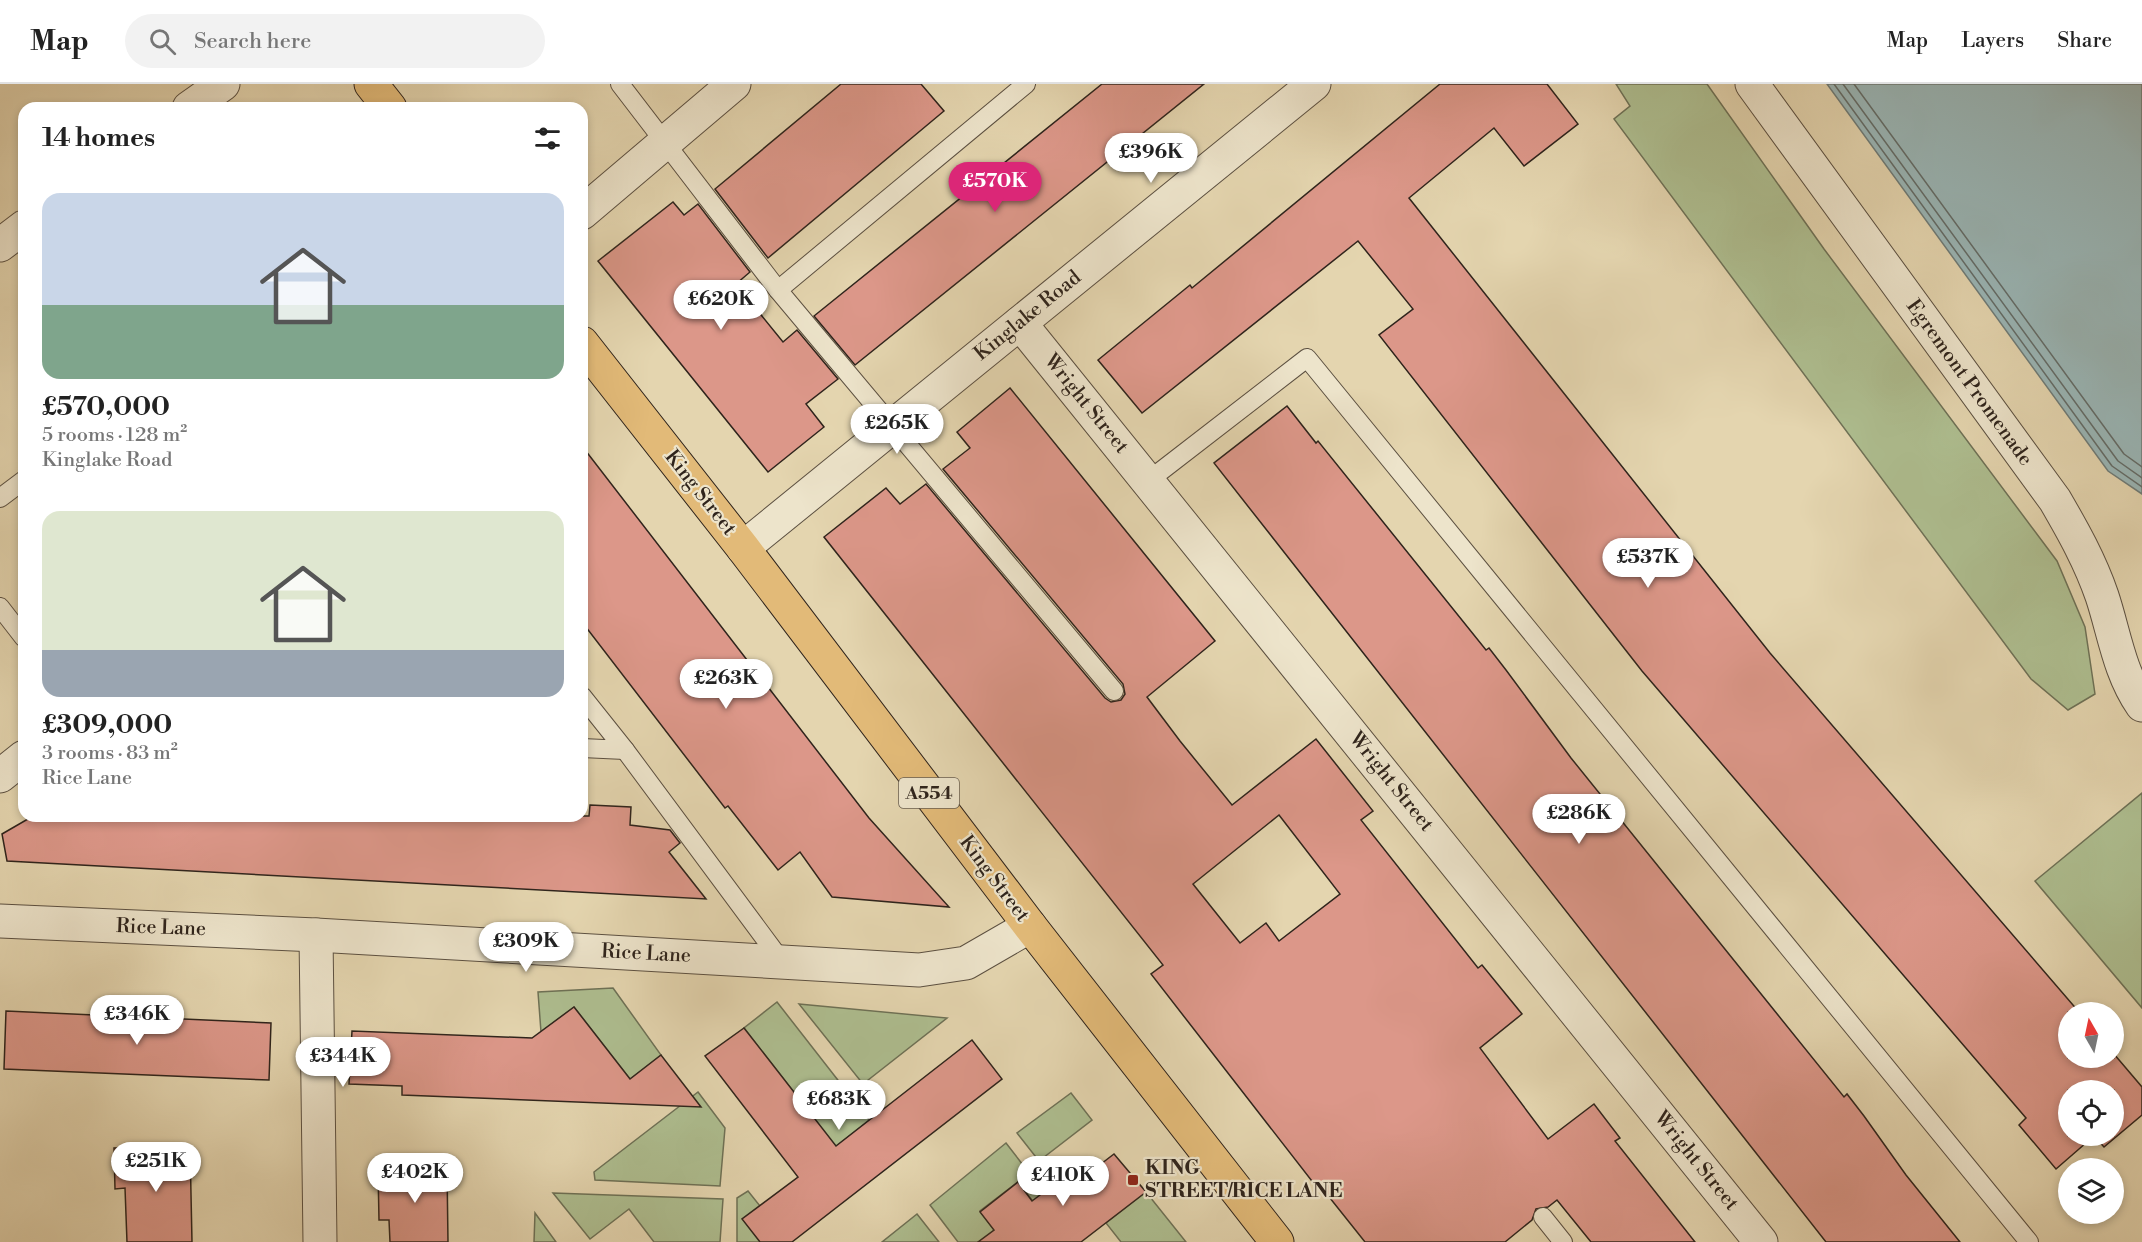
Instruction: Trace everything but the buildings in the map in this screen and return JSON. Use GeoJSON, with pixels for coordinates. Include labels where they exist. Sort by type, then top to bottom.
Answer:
{"type":"FeatureCollection","features":[{"type":"Feature","properties":{"kind":"main road"},"geometry":{"type":"LineString","coordinates":[[371,84],[385,102]]}},
{"type":"Feature","properties":{"kind":"main road","name":"King Street"},"geometry":{"type":"LineString","coordinates":[[588,352],[743,548],[1030,926],[1277,1242]]}},
{"type":"Feature","properties":{"kind":"street"},"geometry":{"type":"LineString","coordinates":[[198,102],[223,84]]}},
{"type":"Feature","properties":{"kind":"street"},"geometry":{"type":"LineString","coordinates":[[588,208],[734,84]]}},
{"type":"Feature","properties":{"kind":"street","name":"Kinglake Road"},"geometry":{"type":"LineString","coordinates":[[743,548],[1314,84]]}},
{"type":"Feature","properties":{"kind":"street","name":"Egremont Promenade"},"geometry":{"type":"LineString","coordinates":[[1752,84],[2055,500],[2086,552],[2102,597],[2120,661],[2142,705]]}},
{"type":"Feature","properties":{"kind":"street"},"geometry":{"type":"LineString","coordinates":[[0,245],[18,232]]}},
{"type":"Feature","properties":{"kind":"street","name":"Wright Street"},"geometry":{"type":"LineString","coordinates":[[1020,323],[1761,1242]]}},
{"type":"Feature","properties":{"kind":"street"},"geometry":{"type":"LineString","coordinates":[[0,776],[18,762]]}},
{"type":"Feature","properties":{"kind":"street","name":"Rice Lane"},"geometry":{"type":"LineString","coordinates":[[0,921],[316,935],[920,970],[966,963],[1030,926]]}},
{"type":"Feature","properties":{"kind":"street"},"geometry":{"type":"LineString","coordinates":[[316,935],[320,1242]]}},
{"type":"Feature","properties":{"kind":"lane"},"geometry":{"type":"LineString","coordinates":[[620,84],[778,290],[1114,692]]}},
{"type":"Feature","properties":{"kind":"lane"},"geometry":{"type":"LineString","coordinates":[[778,290],[1026,84]]}},
{"type":"Feature","properties":{"kind":"lane"},"geometry":{"type":"LineString","coordinates":[[1148,481],[1307,358],[2029,1242]]}},
{"type":"Feature","properties":{"kind":"lane"},"geometry":{"type":"LineString","coordinates":[[0,498],[18,484]]}},
{"type":"Feature","properties":{"kind":"lane"},"geometry":{"type":"LineString","coordinates":[[0,607],[18,630]]}},
{"type":"Feature","properties":{"kind":"lane"},"geometry":{"type":"LineString","coordinates":[[588,704],[783,963]]}},
{"type":"Feature","properties":{"kind":"lane"},"geometry":{"type":"LineString","coordinates":[[588,747],[625,750]]}},
{"type":"Feature","properties":{"kind":"lane"},"geometry":{"type":"LineString","coordinates":[[1543,1217],[1563,1242]]}},
{"type":"Feature","properties":{"kind":"green space"},"geometry":{"type":"Polygon","coordinates":[[[1616,84],[1707,84],[1824,249],[2057,561],[2085,627],[2095,694],[2068,710],[2031,679],[1614,119],[1630,106],[1616,84]]]}},
{"type":"Feature","properties":{"kind":"green space"},"geometry":{"type":"Polygon","coordinates":[[[2142,793],[2142,1008],[2035,881],[2142,793]]]}},
{"type":"Feature","properties":{"kind":"green space"},"geometry":{"type":"Polygon","coordinates":[[[613,988],[661,1055],[630,1079],[574,1007],[541,1032],[538,992],[613,988]]]}},
{"type":"Feature","properties":{"kind":"green space"},"geometry":{"type":"Polygon","coordinates":[[[777,1002],[869,1120],[825,1155],[817,1122],[744,1028],[777,1002]]]}},
{"type":"Feature","properties":{"kind":"green space"},"geometry":{"type":"Polygon","coordinates":[[[799,1004],[947,1018],[863,1084],[799,1004]]]}},
{"type":"Feature","properties":{"kind":"green space"},"geometry":{"type":"Polygon","coordinates":[[[698,1092],[725,1128],[720,1186],[595,1180],[594,1172],[698,1092]]]}},
{"type":"Feature","properties":{"kind":"green space"},"geometry":{"type":"Polygon","coordinates":[[[1071,1093],[1092,1120],[1039,1161],[1017,1133],[1071,1093]]]}},
{"type":"Feature","properties":{"kind":"green space"},"geometry":{"type":"Polygon","coordinates":[[[1006,1143],[1050,1200],[1039,1209],[1018,1182],[980,1211],[1003,1242],[958,1242],[930,1205],[1006,1143]]]}},
{"type":"Feature","properties":{"kind":"green space"},"geometry":{"type":"Polygon","coordinates":[[[748,1191],[760,1206],[760,1242],[737,1242],[737,1198],[748,1191]]]}},
{"type":"Feature","properties":{"kind":"green space"},"geometry":{"type":"Polygon","coordinates":[[[1146,1192],[1186,1242],[1121,1242],[1106,1223],[1146,1192]]]}},
{"type":"Feature","properties":{"kind":"green space"},"geometry":{"type":"Polygon","coordinates":[[[553,1193],[723,1199],[720,1242],[654,1242],[629,1209],[590,1239],[553,1193]]]}},
{"type":"Feature","properties":{"kind":"green space"},"geometry":{"type":"Polygon","coordinates":[[[535,1213],[556,1242],[534,1242],[535,1213]]]}},
{"type":"Feature","properties":{"kind":"green space"},"geometry":{"type":"Polygon","coordinates":[[[917,1214],[939,1242],[882,1242],[917,1214]]]}},
{"type":"Feature","properties":{"kind":"water"},"geometry":{"type":"Polygon","coordinates":[[[1827,84],[2142,84],[2142,494],[2108,471],[1827,84]]]}},
{"type":"Feature","properties":{"kind":"place","name":"KING STREET/RICE LANE"},"geometry":{"type":"Point","coordinates":[1133,1180]}}]}
